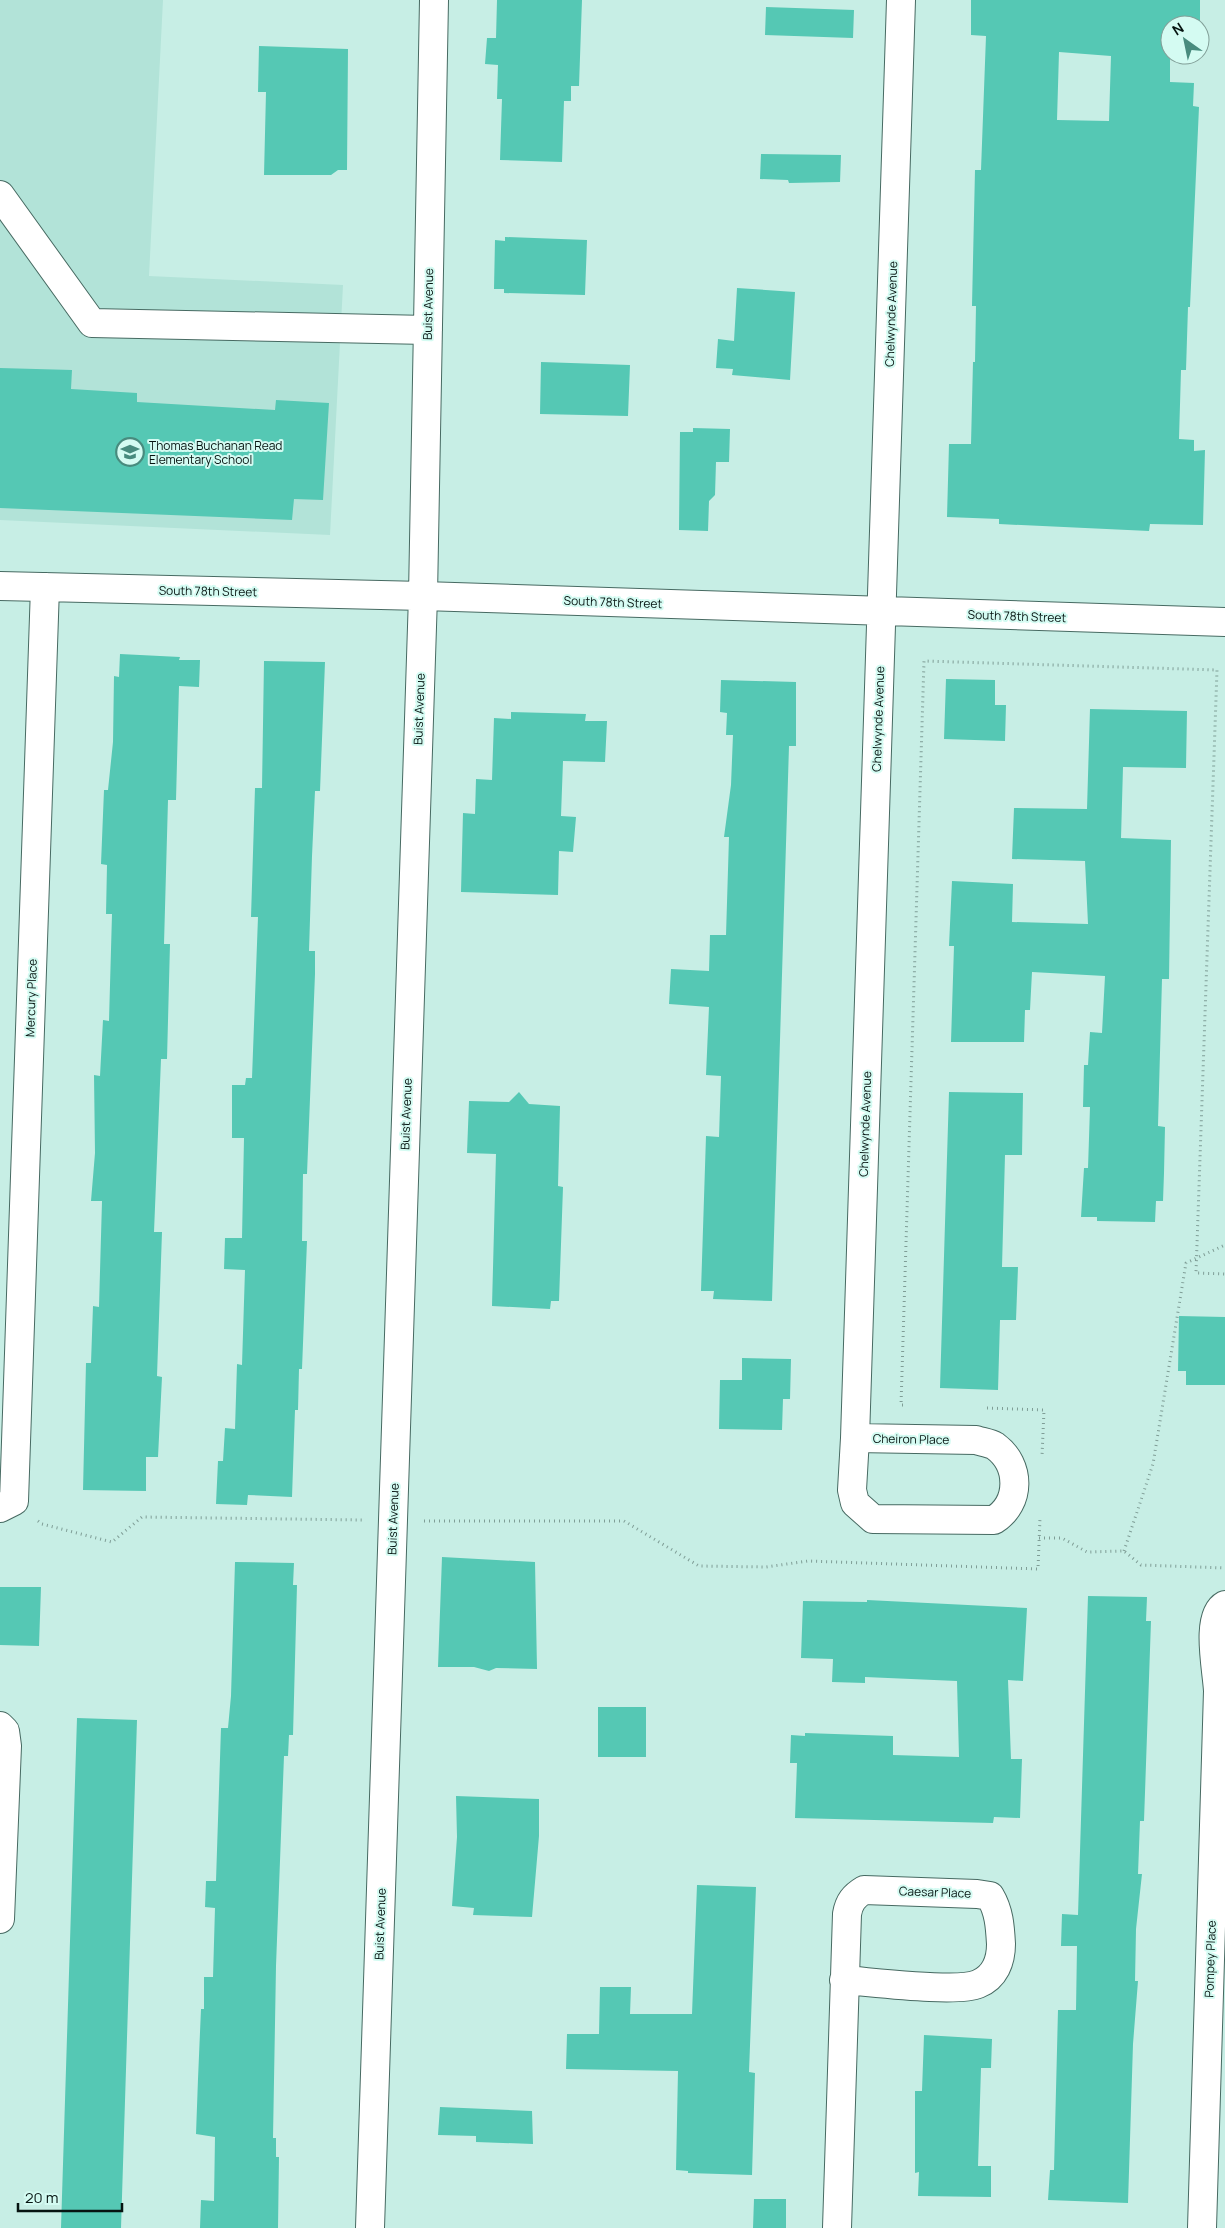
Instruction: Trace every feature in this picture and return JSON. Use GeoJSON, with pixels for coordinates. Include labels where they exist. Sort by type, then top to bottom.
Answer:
{"type":"FeatureCollection","features":[{"type":"Feature","properties":{"kind":"street","name":"Buist Avenue"},"geometry":{"type":"LineString","coordinates":[[370,2228],[423,596],[434,0]]}},
{"type":"Feature","properties":{"kind":"street","name":"Chelwynde Avenue"},"geometry":{"type":"LineString","coordinates":[[855,1438],[901,0]]}},
{"type":"Feature","properties":{"kind":"street"},"geometry":{"type":"LineString","coordinates":[[0,194],[92,323],[428,330]]}},
{"type":"Feature","properties":{"kind":"street","name":"South 78th Street"},"geometry":{"type":"LineString","coordinates":[[0,586],[423,596],[1225,622]]}},
{"type":"Feature","properties":{"kind":"street","name":"Mercury Place"},"geometry":{"type":"LineString","coordinates":[[7,1504],[9,1408],[45,587]]}},
{"type":"Feature","properties":{"kind":"street","name":"Cheiron Place"},"geometry":{"type":"LineString","coordinates":[[855,1438],[976,1440],[994,1446],[1007,1458],[1014,1476],[1013,1501],[1005,1513],[994,1520],[873,1519],[855,1502],[852,1490],[855,1438]]}},
{"type":"Feature","properties":{"kind":"street","name":"Pompey Place"},"geometry":{"type":"LineString","coordinates":[[1202,2228],[1222,1691],[1213,1624],[1219,1608],[1225,1605]]}},
{"type":"Feature","properties":{"kind":"street"},"geometry":{"type":"LineString","coordinates":[[0,1726],[5,1731],[7,1746],[2,1814],[0,1919]]}},
{"type":"Feature","properties":{"kind":"street","name":"Caesar Place"},"geometry":{"type":"LineString","coordinates":[[837,2228],[844,1980],[848,1906],[854,1896],[864,1890],[977,1894],[990,1896],[997,1907],[1001,1946],[1000,1963],[990,1976],[978,1984],[958,1988],[844,1980]]}},
{"type":"Feature","properties":{"kind":"path"},"geometry":{"type":"LineString","coordinates":[[910,1405],[901,1405],[924,661],[1217,670],[1196,1273],[1225,1274]]}},
{"type":"Feature","properties":{"kind":"path"},"geometry":{"type":"LineString","coordinates":[[1124,1551],[1153,1464],[1186,1263],[1225,1246]]}},
{"type":"Feature","properties":{"kind":"path"},"geometry":{"type":"LineString","coordinates":[[977,1408],[1044,1410],[1042,1459]]}},
{"type":"Feature","properties":{"kind":"path"},"geometry":{"type":"LineString","coordinates":[[7,1504],[42,1524],[112,1542],[142,1517],[393,1521],[624,1521],[699,1566],[766,1567],[808,1561],[1038,1569],[1040,1508]]}},
{"type":"Feature","properties":{"kind":"path"},"geometry":{"type":"LineString","coordinates":[[1039,1538],[1062,1538],[1087,1552],[1124,1551],[1141,1565],[1225,1568]]}},
{"type":"Feature","properties":{"kind":"shaded area"},"geometry":{"type":"Polygon","coordinates":[[[0,0],[163,0],[149,276],[343,285],[330,535],[0,520],[0,0]]]}},
{"type":"Feature","properties":{"kind":"building"},"geometry":{"type":"Polygon","coordinates":[[[497,0],[582,0],[579,86],[571,86],[571,101],[564,101],[562,162],[500,160],[502,99],[497,99],[498,65],[485,64],[487,38],[496,38],[497,0]]]}},
{"type":"Feature","properties":{"kind":"building"},"geometry":{"type":"Polygon","coordinates":[[[971,0],[1200,0],[1200,15],[1160,15],[1160,65],[1170,65],[1170,82],[1194,83],[1193,106],[1199,107],[1190,307],[1188,307],[1186,370],[1181,370],[1179,439],[1194,440],[1194,451],[1205,450],[1203,525],[1150,524],[1149,531],[999,524],[999,519],[947,517],[949,444],[971,444],[976,306],[972,306],[975,170],[981,170],[986,36],[971,35],[971,0]],[[1059,52],[1057,120],[1109,121],[1111,56],[1059,52]]]}},
{"type":"Feature","properties":{"kind":"building"},"geometry":{"type":"Polygon","coordinates":[[[766,7],[854,10],[853,38],[765,35],[766,7]]]}},
{"type":"Feature","properties":{"kind":"building"},"geometry":{"type":"Polygon","coordinates":[[[259,46],[348,49],[347,170],[338,170],[331,175],[264,175],[266,92],[258,92],[259,46]]]}},
{"type":"Feature","properties":{"kind":"building"},"geometry":{"type":"Polygon","coordinates":[[[761,154],[841,155],[840,182],[789,183],[788,180],[760,179],[761,154]]]}},
{"type":"Feature","properties":{"kind":"building"},"geometry":{"type":"Polygon","coordinates":[[[505,237],[587,240],[585,295],[504,293],[504,289],[494,289],[495,240],[505,241],[505,237]]]}},
{"type":"Feature","properties":{"kind":"building"},"geometry":{"type":"Polygon","coordinates":[[[737,288],[795,292],[790,380],[732,375],[733,369],[716,368],[718,339],[734,341],[737,288]]]}},
{"type":"Feature","properties":{"kind":"building"},"geometry":{"type":"Polygon","coordinates":[[[541,362],[630,365],[628,416],[540,414],[541,362]]]}},
{"type":"Feature","properties":{"kind":"building","name":"Thomas Buchanan Read Elementary School"},"geometry":{"type":"Polygon","coordinates":[[[0,368],[72,370],[71,389],[137,393],[137,402],[275,410],[276,400],[329,403],[323,500],[294,499],[292,520],[0,508],[0,368]]]}},
{"type":"Feature","properties":{"kind":"building"},"geometry":{"type":"Polygon","coordinates":[[[693,428],[730,429],[729,462],[716,462],[715,495],[709,501],[708,531],[679,530],[680,432],[693,432],[693,428]]]}},
{"type":"Feature","properties":{"kind":"building"},"geometry":{"type":"Polygon","coordinates":[[[120,654],[180,657],[179,660],[200,660],[199,687],[179,686],[176,800],[168,800],[164,944],[170,944],[167,1059],[161,1059],[154,1232],[162,1232],[157,1376],[162,1377],[158,1457],[146,1457],[146,1491],[83,1490],[86,1363],[91,1363],[93,1306],[99,1307],[102,1201],[91,1201],[95,1153],[94,1075],[100,1076],[103,1020],[109,1021],[112,914],[106,914],[107,865],[101,864],[104,790],[108,790],[113,742],[114,676],[119,677],[120,654]]]}},
{"type":"Feature","properties":{"kind":"building"},"geometry":{"type":"Polygon","coordinates":[[[264,661],[325,662],[320,791],[315,791],[312,856],[309,951],[315,951],[315,974],[307,1174],[303,1174],[302,1241],[307,1241],[302,1369],[299,1369],[298,1410],[295,1410],[292,1497],[248,1495],[247,1505],[216,1504],[218,1461],[223,1461],[225,1428],[235,1429],[237,1364],[242,1365],[245,1270],[224,1269],[225,1238],[242,1238],[244,1138],[232,1138],[232,1085],[245,1085],[246,1078],[252,1078],[258,917],[251,917],[255,788],[262,788],[264,661]]]}},
{"type":"Feature","properties":{"kind":"building"},"geometry":{"type":"Polygon","coordinates":[[[946,679],[995,680],[995,705],[1006,705],[1005,741],[944,739],[946,679]]]}},
{"type":"Feature","properties":{"kind":"building"},"geometry":{"type":"Polygon","coordinates":[[[721,680],[796,682],[796,746],[789,746],[772,1301],[713,1299],[714,1291],[701,1291],[706,1136],[719,1137],[721,1076],[706,1075],[709,1007],[669,1004],[671,969],[709,971],[710,935],[726,935],[729,837],[724,837],[731,785],[733,735],[726,735],[727,713],[720,712],[721,680]]]}},
{"type":"Feature","properties":{"kind":"building"},"geometry":{"type":"Polygon","coordinates":[[[1090,709],[1187,711],[1186,768],[1123,767],[1121,838],[1171,840],[1169,979],[1162,979],[1158,1126],[1165,1127],[1163,1201],[1156,1201],[1155,1222],[1097,1221],[1097,1217],[1081,1217],[1084,1168],[1088,1168],[1090,1107],[1083,1107],[1084,1065],[1088,1065],[1090,1032],[1102,1033],[1105,976],[1032,972],[1030,1010],[1025,1010],[1024,1042],[951,1042],[954,946],[949,946],[952,881],[1013,884],[1012,922],[1088,924],[1085,861],[1012,859],[1014,808],[1087,809],[1090,709]]]}},
{"type":"Feature","properties":{"kind":"building"},"geometry":{"type":"Polygon","coordinates":[[[511,712],[586,714],[585,721],[607,721],[605,762],[563,761],[561,816],[576,817],[573,852],[559,851],[558,895],[461,892],[463,813],[475,814],[476,779],[492,780],[494,718],[511,719],[511,712]]]}},
{"type":"Feature","properties":{"kind":"building"},"geometry":{"type":"Polygon","coordinates":[[[519,1092],[529,1104],[560,1106],[558,1186],[563,1187],[559,1301],[551,1301],[550,1309],[492,1306],[496,1154],[467,1153],[469,1101],[509,1102],[519,1092]]]}},
{"type":"Feature","properties":{"kind":"building"},"geometry":{"type":"Polygon","coordinates":[[[949,1092],[1023,1093],[1022,1155],[1005,1155],[1002,1267],[1018,1267],[1016,1320],[1000,1320],[998,1390],[940,1388],[949,1092]]]}},
{"type":"Feature","properties":{"kind":"building"},"geometry":{"type":"Polygon","coordinates":[[[1179,1316],[1225,1317],[1225,1385],[1186,1385],[1186,1371],[1178,1371],[1179,1316]]]}},
{"type":"Feature","properties":{"kind":"building"},"geometry":{"type":"Polygon","coordinates":[[[742,1358],[791,1359],[790,1399],[783,1399],[782,1430],[719,1429],[720,1380],[742,1380],[742,1358]]]}},
{"type":"Feature","properties":{"kind":"building"},"geometry":{"type":"Polygon","coordinates":[[[442,1557],[535,1562],[537,1669],[496,1668],[489,1671],[474,1667],[438,1667],[442,1557]]]}},
{"type":"Feature","properties":{"kind":"building"},"geometry":{"type":"Polygon","coordinates":[[[235,1562],[294,1563],[293,1585],[297,1585],[293,1735],[289,1735],[288,1756],[284,1756],[276,1966],[273,2138],[276,2138],[276,2157],[279,2157],[278,2228],[200,2228],[201,2200],[214,2201],[215,2137],[196,2134],[201,2009],[204,2009],[204,1977],[213,1977],[215,1908],[205,1907],[206,1881],[216,1881],[221,1728],[228,1728],[231,1696],[235,1562]]]}},
{"type":"Feature","properties":{"kind":"building"},"geometry":{"type":"Polygon","coordinates":[[[0,1587],[41,1587],[39,1646],[0,1645],[0,1587]]]}},
{"type":"Feature","properties":{"kind":"building"},"geometry":{"type":"Polygon","coordinates":[[[1088,1596],[1147,1597],[1146,1621],[1151,1621],[1144,1821],[1140,1821],[1138,1874],[1142,1874],[1136,1929],[1135,1981],[1138,1981],[1133,2044],[1128,2203],[1048,2200],[1050,2170],[1054,2170],[1058,2010],[1076,2010],[1077,1946],[1061,1946],[1062,1914],[1078,1915],[1088,1596]]]}},
{"type":"Feature","properties":{"kind":"building"},"geometry":{"type":"Polygon","coordinates":[[[867,1600],[1027,1608],[1023,1681],[1008,1680],[1011,1759],[1022,1759],[1020,1818],[994,1817],[993,1823],[795,1818],[797,1763],[790,1763],[791,1735],[805,1736],[805,1733],[893,1736],[893,1755],[959,1757],[957,1681],[865,1677],[865,1683],[832,1682],[833,1659],[801,1658],[803,1601],[867,1602],[867,1600]]]}},
{"type":"Feature","properties":{"kind":"building"},"geometry":{"type":"Polygon","coordinates":[[[598,1707],[646,1707],[646,1757],[598,1757],[598,1707]]]}},
{"type":"Feature","properties":{"kind":"building"},"geometry":{"type":"Polygon","coordinates":[[[77,1718],[137,1720],[121,2228],[61,2228],[77,1718]]]}},
{"type":"Feature","properties":{"kind":"building"},"geometry":{"type":"Polygon","coordinates":[[[456,1796],[539,1799],[539,1836],[532,1917],[473,1915],[474,1908],[452,1906],[457,1837],[456,1796]]]}},
{"type":"Feature","properties":{"kind":"building"},"geometry":{"type":"Polygon","coordinates":[[[697,1885],[756,1887],[749,2072],[755,2073],[752,2175],[688,2173],[688,2171],[676,2170],[678,2071],[566,2069],[567,2034],[599,2034],[600,1987],[631,1987],[630,2014],[692,2014],[697,1885]]]}},
{"type":"Feature","properties":{"kind":"building"},"geometry":{"type":"Polygon","coordinates":[[[924,2035],[992,2039],[991,2068],[981,2068],[978,2166],[991,2166],[991,2197],[918,2196],[919,2172],[915,2173],[915,2091],[922,2091],[924,2035]]]}},
{"type":"Feature","properties":{"kind":"building"},"geometry":{"type":"Polygon","coordinates":[[[440,2107],[532,2111],[533,2144],[476,2142],[476,2136],[438,2135],[440,2107]]]}},
{"type":"Feature","properties":{"kind":"building"},"geometry":{"type":"Polygon","coordinates":[[[754,2199],[786,2199],[786,2228],[753,2228],[754,2199]]]}},
{"type":"Feature","properties":{"kind":"place","name":"Thomas Buchanan Read Elementary School"},"geometry":{"type":"Point","coordinates":[130,452]}}]}
